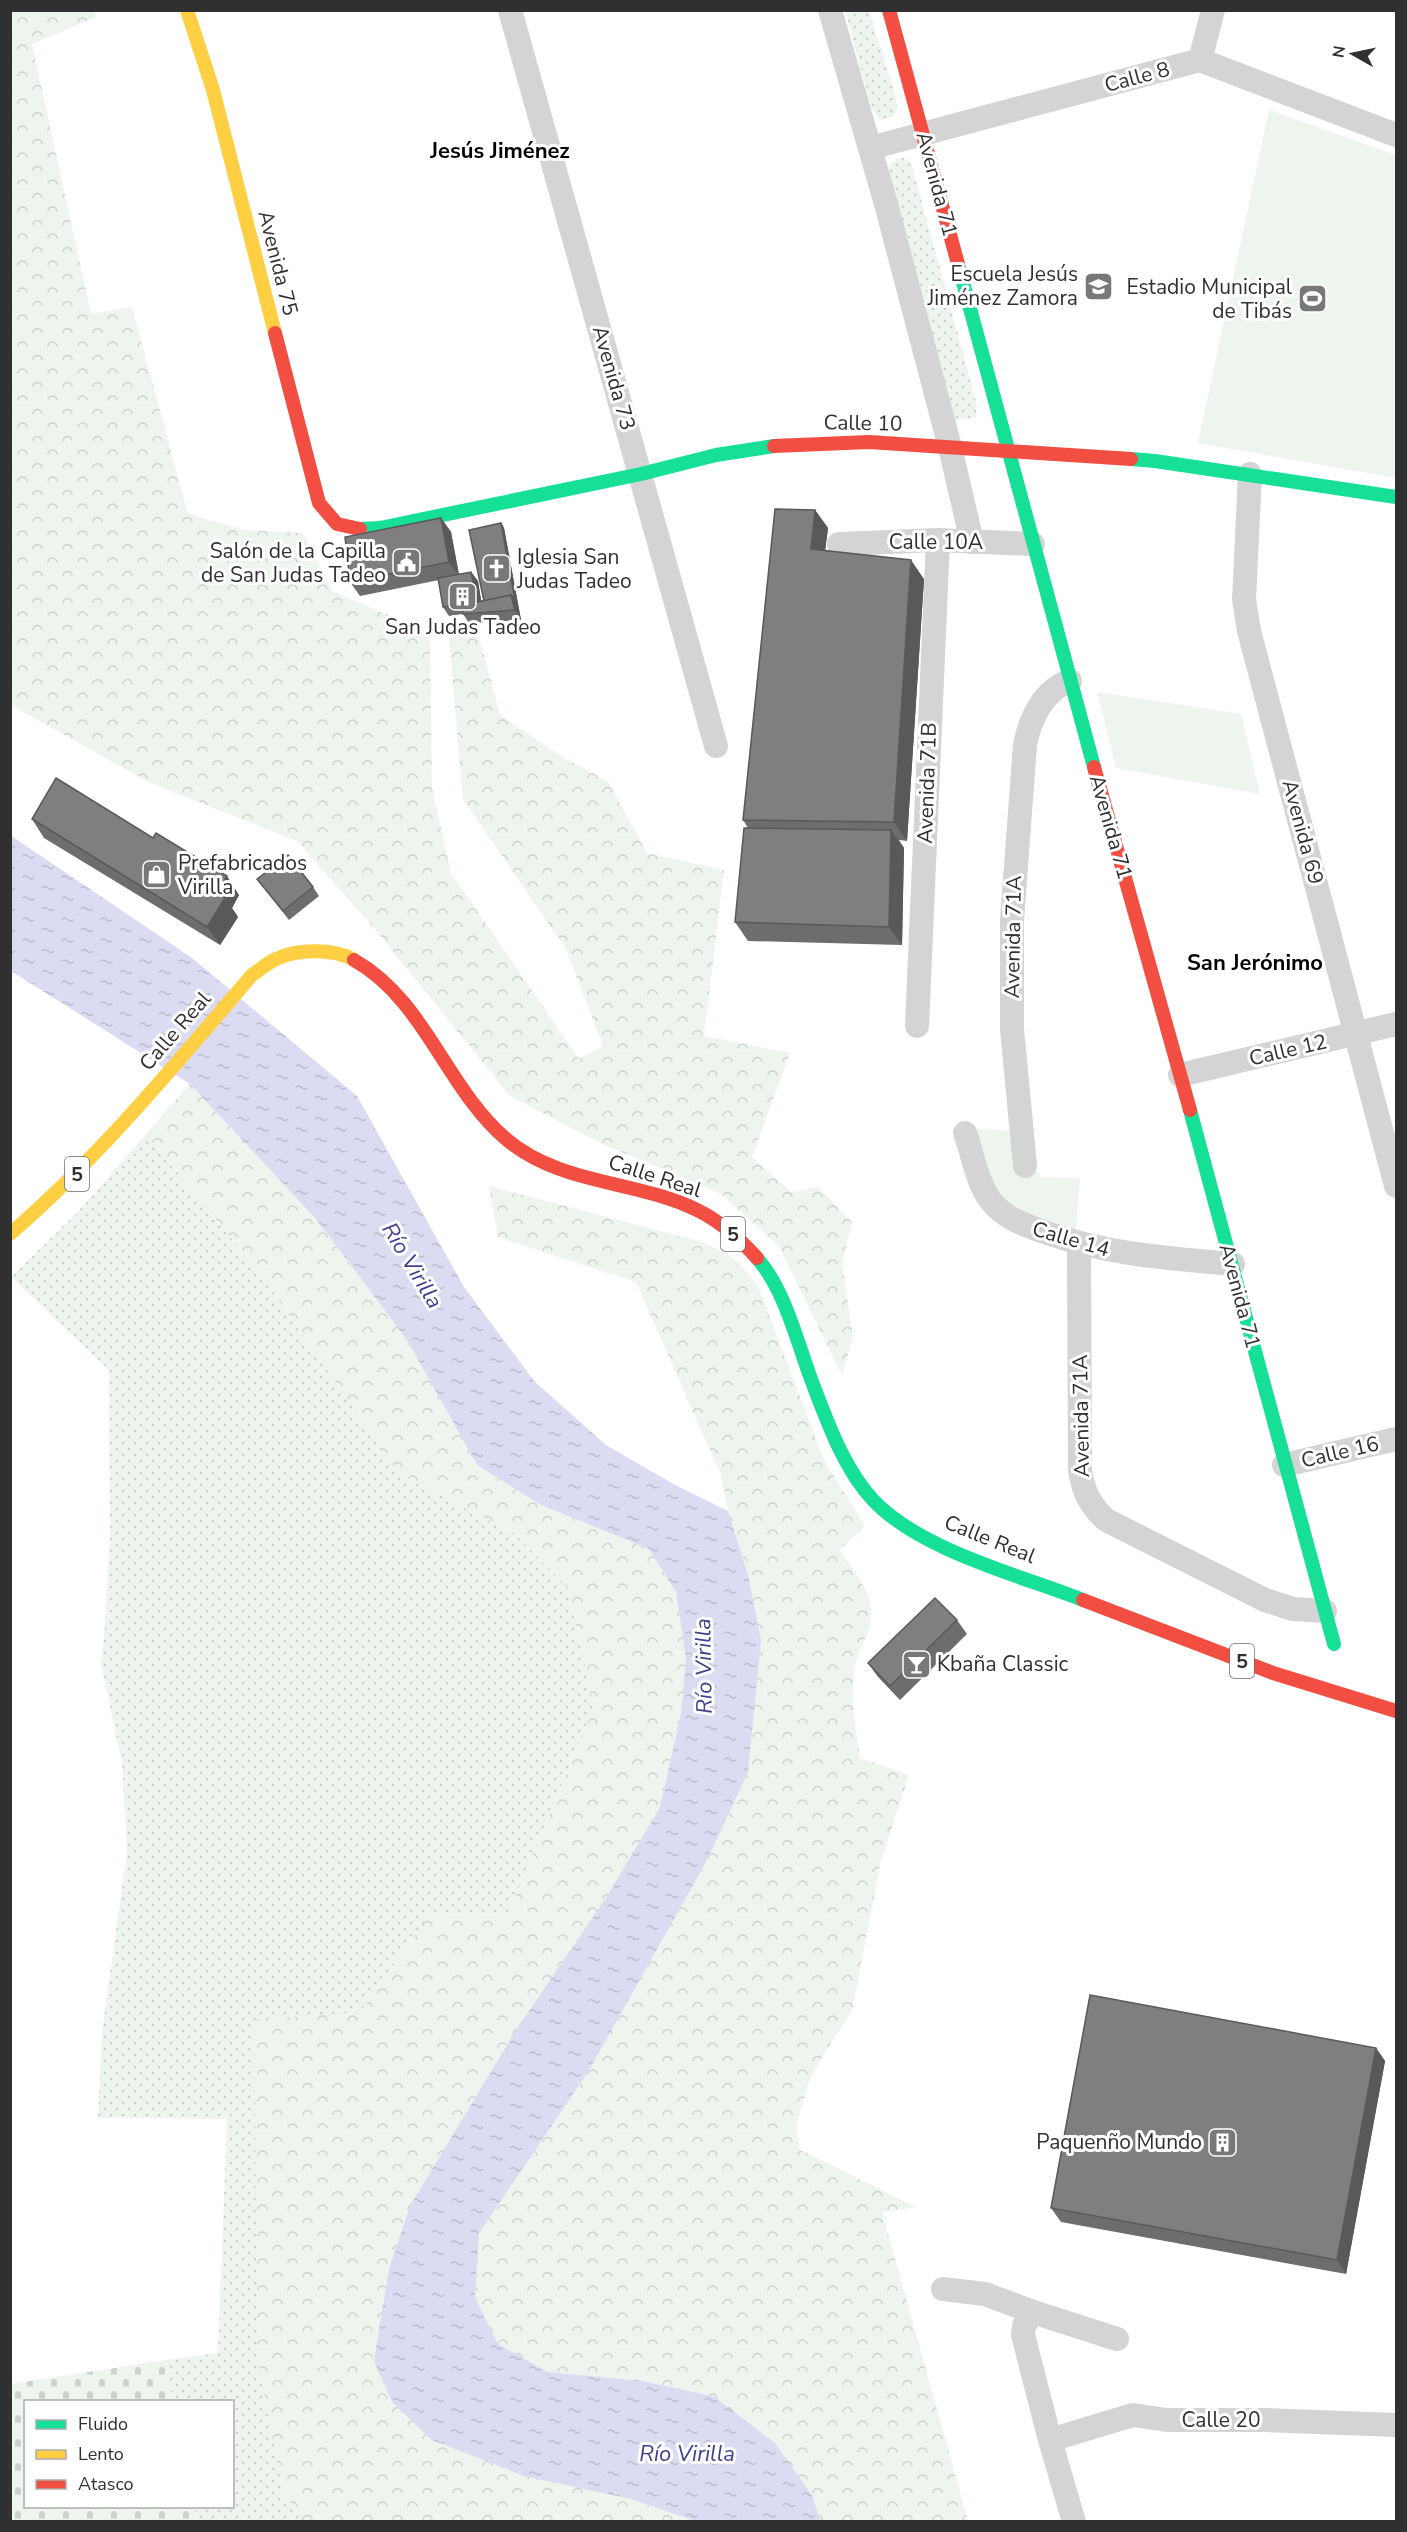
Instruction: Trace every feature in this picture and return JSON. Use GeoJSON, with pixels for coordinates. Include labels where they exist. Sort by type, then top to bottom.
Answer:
{"type":"FeatureCollection","features":[{"type":"Feature","properties":{"kind":"street","name":"Avenida 75"},"geometry":{"type":"LineString","coordinates":[[187,10],[213,90],[319,503],[335,523]]}},
{"type":"Feature","properties":{"kind":"street","name":"Avenida 73"},"geometry":{"type":"LineString","coordinates":[[510,10],[716,746]]}},
{"type":"Feature","properties":{"kind":"street"},"geometry":{"type":"LineString","coordinates":[[830,10],[870,148],[950,447],[972,542]]}},
{"type":"Feature","properties":{"kind":"street","name":"Avenida 71"},"geometry":{"type":"LineString","coordinates":[[889,10],[1010,451],[1070,681],[1233,1263],[1284,1465],[1334,1644]]}},
{"type":"Feature","properties":{"kind":"street"},"geometry":{"type":"LineString","coordinates":[[1213,10],[1200,60],[1396,135]]}},
{"type":"Feature","properties":{"kind":"street","name":"Calle 8"},"geometry":{"type":"LineString","coordinates":[[870,148],[1200,60]]}},
{"type":"Feature","properties":{"kind":"street","name":"Calle 10"},"geometry":{"type":"LineString","coordinates":[[335,523],[359,530],[380,528],[641,474],[716,455],[790,444],[868,442],[1155,461],[1396,497]]}},
{"type":"Feature","properties":{"kind":"street","name":"Avenida 69"},"geometry":{"type":"LineString","coordinates":[[1250,474],[1244,599],[1249,631],[1396,1186]]}},
{"type":"Feature","properties":{"kind":"street","name":"Calle 10A"},"geometry":{"type":"LineString","coordinates":[[839,544],[938,540],[1033,544]]}},
{"type":"Feature","properties":{"kind":"street","name":"Avenida 71B"},"geometry":{"type":"LineString","coordinates":[[917,1026],[938,540]]}},
{"type":"Feature","properties":{"kind":"street","name":"Avenida 71A"},"geometry":{"type":"LineString","coordinates":[[1025,1166],[1012,1029],[1012,920],[1025,745],[1029,726],[1036,710],[1053,691],[1070,681]]}},
{"type":"Feature","properties":{"kind":"street","name":"Calle Real"},"geometry":{"type":"LineString","coordinates":[[10,1234],[45,1207],[99,1153],[252,975],[278,958],[320,953],[347,956],[368,968],[403,1002],[472,1102],[507,1139],[544,1163],[679,1202],[704,1213],[741,1240],[768,1271],[827,1418],[856,1478],[886,1514],[949,1547],[1101,1606],[1270,1671],[1355,1701],[1396,1711]]}},
{"type":"Feature","properties":{"kind":"street","name":"Calle 12"},"geometry":{"type":"LineString","coordinates":[[1180,1075],[1396,1024]]}},
{"type":"Feature","properties":{"kind":"street","name":"Calle 14"},"geometry":{"type":"LineString","coordinates":[[965,1132],[984,1191],[993,1204],[1024,1225],[1079,1244],[1129,1255],[1233,1263]]}},
{"type":"Feature","properties":{"kind":"street","name":"Avenida 71A"},"geometry":{"type":"LineString","coordinates":[[1079,1244],[1080,1471],[1083,1490],[1092,1508],[1106,1520],[1265,1600],[1293,1609],[1325,1611]]}},
{"type":"Feature","properties":{"kind":"street","name":"Calle 16"},"geometry":{"type":"LineString","coordinates":[[1284,1465],[1396,1439]]}},
{"type":"Feature","properties":{"kind":"street"},"geometry":{"type":"LineString","coordinates":[[943,2289],[986,2294],[1117,2339]]}},
{"type":"Feature","properties":{"kind":"street"},"geometry":{"type":"LineString","coordinates":[[1033,2312],[1024,2326],[1023,2335],[1074,2522]]}},
{"type":"Feature","properties":{"kind":"street","name":"Calle 20"},"geometry":{"type":"LineString","coordinates":[[1050,2440],[1133,2415],[1167,2420],[1265,2420],[1396,2425]]}},
{"type":"Feature","properties":{"kind":"green space"},"geometry":{"type":"Polygon","coordinates":[[[11,10],[94,11],[96,17],[32,44],[91,314],[132,307],[188,514],[244,530],[303,533],[332,591],[430,633],[432,788],[451,873],[579,1059],[603,1046],[566,949],[463,799],[449,636],[478,633],[500,715],[566,759],[608,781],[647,853],[724,870],[704,1036],[790,1053],[752,1157],[791,1192],[818,1187],[852,1222],[842,1264],[853,1337],[842,1375],[778,1245],[721,1194],[600,1143],[510,1096],[373,927],[297,841],[148,782],[11,705],[11,10]]]}},
{"type":"Feature","properties":{"kind":"green space"},"geometry":{"type":"Polygon","coordinates":[[[845,11],[869,11],[896,97],[897,109],[893,117],[880,120],[871,107],[845,11]]]}},
{"type":"Feature","properties":{"kind":"green space","name":"Estadio Municipal de Tibás"},"geometry":{"type":"Polygon","coordinates":[[[1269,110],[1396,155],[1396,478],[1198,443],[1269,110]]]}},
{"type":"Feature","properties":{"kind":"green space"},"geometry":{"type":"Polygon","coordinates":[[[901,157],[911,162],[977,405],[976,418],[955,420],[889,172],[890,164],[901,157]]]}},
{"type":"Feature","properties":{"kind":"green space"},"geometry":{"type":"Polygon","coordinates":[[[1097,692],[1241,714],[1260,794],[1116,768],[1097,692]]]}},
{"type":"Feature","properties":{"kind":"green space"},"geometry":{"type":"Polygon","coordinates":[[[190,1084],[316,1219],[407,1340],[477,1465],[539,1504],[649,1549],[676,1592],[686,1659],[681,1712],[660,1807],[389,2269],[631,2499],[695,2521],[302,2521],[283,2491],[257,2358],[254,2020],[360,2012],[430,1914],[507,1916],[594,1707],[568,1588],[515,1534],[399,1474],[262,1276],[146,1134],[190,1084]]]}},
{"type":"Feature","properties":{"kind":"green space"},"geometry":{"type":"Polygon","coordinates":[[[971,1128],[1012,1131],[1041,1177],[1080,1178],[1076,1234],[1032,1221],[1015,1210],[991,1179],[971,1128]]]}},
{"type":"Feature","properties":{"kind":"green space"},"geometry":{"type":"Polygon","coordinates":[[[146,1134],[262,1276],[399,1474],[515,1534],[568,1588],[594,1707],[507,1916],[430,1914],[360,2012],[283,2491],[302,2521],[199,2521],[193,2508],[234,2508],[234,2400],[172,2400],[166,2360],[218,2353],[227,2119],[98,2118],[102,2032],[127,1852],[122,1763],[101,1664],[110,1535],[109,1370],[11,1277],[75,1215],[146,1134]]]}},
{"type":"Feature","properties":{"kind":"green space"},"geometry":{"type":"Polygon","coordinates":[[[489,1186],[702,1242],[729,1255],[748,1273],[760,1291],[824,1460],[865,1526],[839,1550],[865,1588],[871,1609],[871,1620],[856,1661],[853,1682],[854,1715],[860,1758],[909,1775],[881,1861],[852,2011],[809,2081],[796,2127],[800,2150],[916,2207],[882,2212],[968,2521],[820,2521],[813,2497],[713,2396],[643,2381],[548,2372],[498,2344],[475,2297],[478,2233],[588,2072],[706,1862],[748,1575],[728,1511],[721,1475],[636,1282],[498,1237],[489,1186]]]}},
{"type":"Feature","properties":{"kind":"green space"},"geometry":{"type":"Polygon","coordinates":[[[166,2360],[172,2400],[24,2400],[24,2508],[193,2508],[199,2521],[11,2521],[11,2384],[166,2360]]]}},
{"type":"Feature","properties":{"kind":"water","name":"Río Virilla"},"geometry":{"type":"Polygon","coordinates":[[[10,835],[192,958],[357,1096],[464,1287],[534,1381],[606,1445],[675,1485],[728,1511],[748,1575],[761,1640],[748,1772],[706,1862],[588,2072],[479,2233],[475,2297],[498,2344],[548,2372],[643,2381],[713,2396],[775,2443],[813,2497],[820,2521],[695,2521],[631,2499],[524,2476],[432,2440],[392,2402],[374,2361],[389,2269],[410,2206],[518,2027],[606,1898],[660,1807],[681,1713],[686,1659],[676,1592],[649,1549],[539,1504],[477,1465],[407,1340],[316,1219],[190,1084],[11,971],[10,835]]]}},
{"type":"Feature","properties":{"kind":"building"},"geometry":{"type":"Polygon","coordinates":[[[775,509],[815,510],[811,549],[911,560],[894,822],[743,820],[775,509]]]}},
{"type":"Feature","properties":{"kind":"building"},"geometry":{"type":"Polygon","coordinates":[[[441,518],[449,562],[350,582],[345,537],[441,518]]]}},
{"type":"Feature","properties":{"kind":"building","name":"Iglesia San Judas Tadeo"},"geometry":{"type":"Polygon","coordinates":[[[501,523],[515,600],[511,595],[484,601],[469,530],[501,523]]]}},
{"type":"Feature","properties":{"kind":"building"},"geometry":{"type":"Polygon","coordinates":[[[471,572],[477,602],[511,595],[515,610],[463,614],[462,604],[443,607],[438,578],[471,572]]]}},
{"type":"Feature","properties":{"kind":"building","name":"Prefabricados Virilla"},"geometry":{"type":"Polygon","coordinates":[[[56,778],[153,838],[156,833],[227,876],[217,893],[225,898],[207,927],[32,819],[56,778]]]}},
{"type":"Feature","properties":{"kind":"building"},"geometry":{"type":"Polygon","coordinates":[[[744,828],[891,830],[889,927],[735,922],[744,828]]]}},
{"type":"Feature","properties":{"kind":"building"},"geometry":{"type":"Polygon","coordinates":[[[288,855],[313,887],[283,911],[257,879],[288,855]]]}},
{"type":"Feature","properties":{"kind":"building"},"geometry":{"type":"Polygon","coordinates":[[[935,1598],[957,1620],[890,1686],[868,1663],[935,1598]]]}},
{"type":"Feature","properties":{"kind":"building","name":"Paquenño Mundo"},"geometry":{"type":"Polygon","coordinates":[[[1090,1995],[1376,2048],[1337,2260],[1051,2208],[1090,1995]]]}},
{"type":"Feature","properties":{"kind":"traffic: fast"},"geometry":{"type":"LineString","coordinates":[[958,264],[1094,767]]}},
{"type":"Feature","properties":{"kind":"traffic: fast"},"geometry":{"type":"LineString","coordinates":[[360,529],[380,528],[641,474],[716,455],[774,446]]}},
{"type":"Feature","properties":{"kind":"traffic: fast"},"geometry":{"type":"LineString","coordinates":[[1131,459],[1396,497]]}},
{"type":"Feature","properties":{"kind":"traffic: fast"},"geometry":{"type":"LineString","coordinates":[[1190,1110],[1334,1644]]}},
{"type":"Feature","properties":{"kind":"traffic: fast"},"geometry":{"type":"LineString","coordinates":[[757,1258],[767,1271],[784,1303],[814,1387],[839,1447],[854,1475],[873,1500],[893,1518],[943,1547],[1001,1571],[1083,1600]]}},
{"type":"Feature","properties":{"kind":"traffic: slow"},"geometry":{"type":"LineString","coordinates":[[187,10],[213,90],[275,333]]}},
{"type":"Feature","properties":{"kind":"traffic: slow"},"geometry":{"type":"LineString","coordinates":[[10,1234],[106,1142],[252,975],[273,961],[294,953],[315,951],[336,953],[354,960]]}},
{"type":"Feature","properties":{"kind":"traffic: jam"},"geometry":{"type":"LineString","coordinates":[[889,10],[958,264]]}},
{"type":"Feature","properties":{"kind":"traffic: jam"},"geometry":{"type":"LineString","coordinates":[[275,333],[319,503],[337,524],[360,529]]}},
{"type":"Feature","properties":{"kind":"traffic: jam"},"geometry":{"type":"LineString","coordinates":[[774,446],[869,442],[1131,459]]}},
{"type":"Feature","properties":{"kind":"traffic: jam"},"geometry":{"type":"LineString","coordinates":[[1094,767],[1190,1110]]}},
{"type":"Feature","properties":{"kind":"traffic: jam"},"geometry":{"type":"LineString","coordinates":[[354,960],[378,977],[399,998],[467,1095],[506,1139],[527,1154],[574,1174],[673,1200],[697,1210],[714,1219],[757,1258]]}},
{"type":"Feature","properties":{"kind":"traffic: jam"},"geometry":{"type":"LineString","coordinates":[[1083,1600],[1273,1673],[1396,1711]]}},
{"type":"Feature","properties":{"kind":"place","name":"Escuela Jesús Jiménez Zamora"},"geometry":{"type":"Point","coordinates":[1099,286]}},
{"type":"Feature","properties":{"kind":"place","name":"Estadio Municipal de Tibás"},"geometry":{"type":"Point","coordinates":[1313,299]}},
{"type":"Feature","properties":{"kind":"place","name":"Salón de la Capilla de San Judas Tadeo"},"geometry":{"type":"Point","coordinates":[407,563]}},
{"type":"Feature","properties":{"kind":"place","name":"Iglesia San Judas Tadeo"},"geometry":{"type":"Point","coordinates":[496,569]}},
{"type":"Feature","properties":{"kind":"place","name":"San Judas Tadeo"},"geometry":{"type":"Point","coordinates":[463,596]}},
{"type":"Feature","properties":{"kind":"place","name":"Prefabricados Virilla"},"geometry":{"type":"Point","coordinates":[157,875]}},
{"type":"Feature","properties":{"kind":"place","name":"Kbaña Classic"},"geometry":{"type":"Point","coordinates":[916,1664]}},
{"type":"Feature","properties":{"kind":"place","name":"Paquenño Mundo"},"geometry":{"type":"Point","coordinates":[1223,2142]}},
{"type":"Feature","properties":{"kind":"district","name":"Jesús Jiménez"},"geometry":{"type":"Point","coordinates":[500,150]}},
{"type":"Feature","properties":{"kind":"district","name":"San Jerónimo"},"geometry":{"type":"Point","coordinates":[1255,962]}}]}
